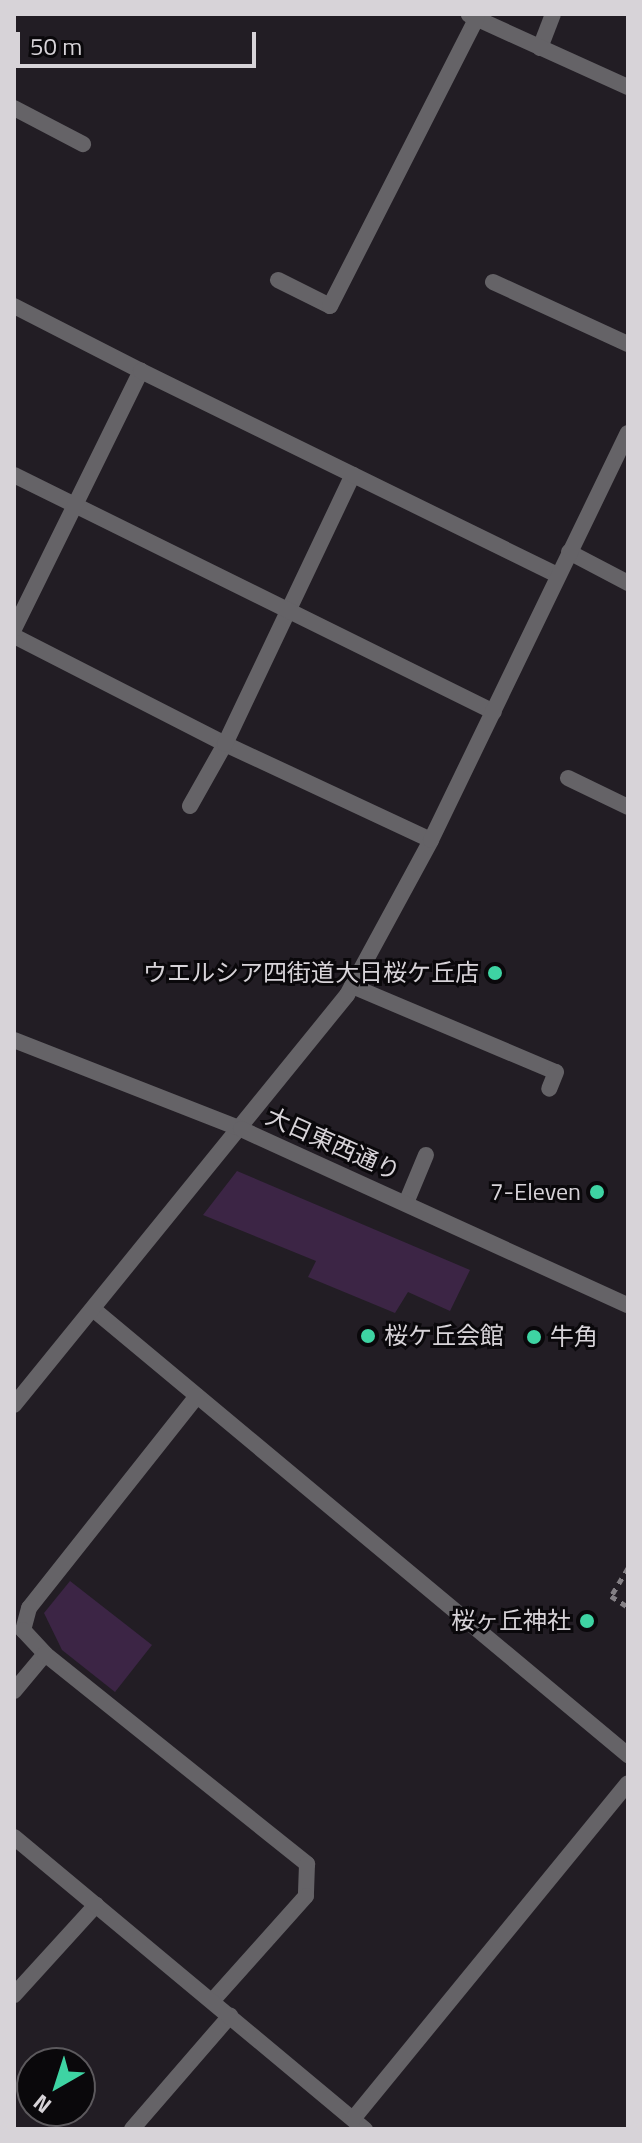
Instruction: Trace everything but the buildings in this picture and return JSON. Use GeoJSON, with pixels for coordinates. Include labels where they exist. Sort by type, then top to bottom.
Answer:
{"type":"FeatureCollection","features":[{"type":"Feature","properties":{"kind":"street"},"geometry":{"type":"LineString","coordinates":[[540,48],[553,14]]}},
{"type":"Feature","properties":{"kind":"street"},"geometry":{"type":"LineString","coordinates":[[278,280],[330,306],[472,16],[628,87]]}},
{"type":"Feature","properties":{"kind":"street"},"geometry":{"type":"LineString","coordinates":[[14,108],[83,144]]}},
{"type":"Feature","properties":{"kind":"street"},"geometry":{"type":"LineString","coordinates":[[493,282],[628,344]]}},
{"type":"Feature","properties":{"kind":"street"},"geometry":{"type":"LineString","coordinates":[[14,306],[557,575]]}},
{"type":"Feature","properties":{"kind":"street"},"geometry":{"type":"LineString","coordinates":[[14,629],[141,371]]}},
{"type":"Feature","properties":{"kind":"street"},"geometry":{"type":"LineString","coordinates":[[14,1405],[241,1129],[352,986],[431,840],[628,433]]}},
{"type":"Feature","properties":{"kind":"street"},"geometry":{"type":"LineString","coordinates":[[14,475],[286,613],[494,712]]}},
{"type":"Feature","properties":{"kind":"street"},"geometry":{"type":"LineString","coordinates":[[190,806],[225,744],[353,475]]}},
{"type":"Feature","properties":{"kind":"street"},"geometry":{"type":"LineString","coordinates":[[569,552],[628,583]]}},
{"type":"Feature","properties":{"kind":"street"},"geometry":{"type":"LineString","coordinates":[[14,636],[225,744],[431,840]]}},
{"type":"Feature","properties":{"kind":"street"},"geometry":{"type":"LineString","coordinates":[[568,778],[628,807]]}},
{"type":"Feature","properties":{"kind":"street"},"geometry":{"type":"LineString","coordinates":[[352,986],[556,1072],[549,1089]]}},
{"type":"Feature","properties":{"kind":"street","name":"大日東西通り"},"geometry":{"type":"LineString","coordinates":[[14,1040],[241,1129],[628,1305]]}},
{"type":"Feature","properties":{"kind":"street"},"geometry":{"type":"LineString","coordinates":[[406,1203],[426,1155]]}},
{"type":"Feature","properties":{"kind":"street"},"geometry":{"type":"LineString","coordinates":[[93,1309],[628,1755]]}},
{"type":"Feature","properties":{"kind":"street"},"geometry":{"type":"LineString","coordinates":[[197,1396],[29,1608],[23,1630],[45,1654],[307,1864],[306,1896],[212,2001]]}},
{"type":"Feature","properties":{"kind":"street"},"geometry":{"type":"LineString","coordinates":[[14,1691],[45,1654]]}},
{"type":"Feature","properties":{"kind":"street"},"geometry":{"type":"LineString","coordinates":[[14,1837],[359,2124],[628,1783]]}},
{"type":"Feature","properties":{"kind":"street"},"geometry":{"type":"LineString","coordinates":[[14,1995],[96,1905]]}},
{"type":"Feature","properties":{"kind":"street"},"geometry":{"type":"LineString","coordinates":[[132,2129],[230,2016]]}},
{"type":"Feature","properties":{"kind":"path"},"geometry":{"type":"LineString","coordinates":[[628,1568],[611,1596],[628,1607]]}},
{"type":"Feature","properties":{"kind":"shaded area"},"geometry":{"type":"Polygon","coordinates":[[[237,1171],[470,1270],[450,1311],[408,1292],[395,1313],[308,1277],[316,1261],[203,1215],[237,1171]]]}},
{"type":"Feature","properties":{"kind":"shaded area"},"geometry":{"type":"Polygon","coordinates":[[[70,1581],[152,1645],[115,1692],[62,1650],[44,1613],[70,1581]]]}},
{"type":"Feature","properties":{"kind":"place","name":"ウエルシア四街道大日桜ケ丘店"},"geometry":{"type":"Point","coordinates":[495,973]}},
{"type":"Feature","properties":{"kind":"place","name":"7-Eleven"},"geometry":{"type":"Point","coordinates":[597,1192]}},
{"type":"Feature","properties":{"kind":"place","name":"桜ケ丘会館"},"geometry":{"type":"Point","coordinates":[368,1336]}},
{"type":"Feature","properties":{"kind":"place","name":"牛角"},"geometry":{"type":"Point","coordinates":[534,1337]}},
{"type":"Feature","properties":{"kind":"place","name":"桜ヶ丘神社"},"geometry":{"type":"Point","coordinates":[587,1621]}}]}
